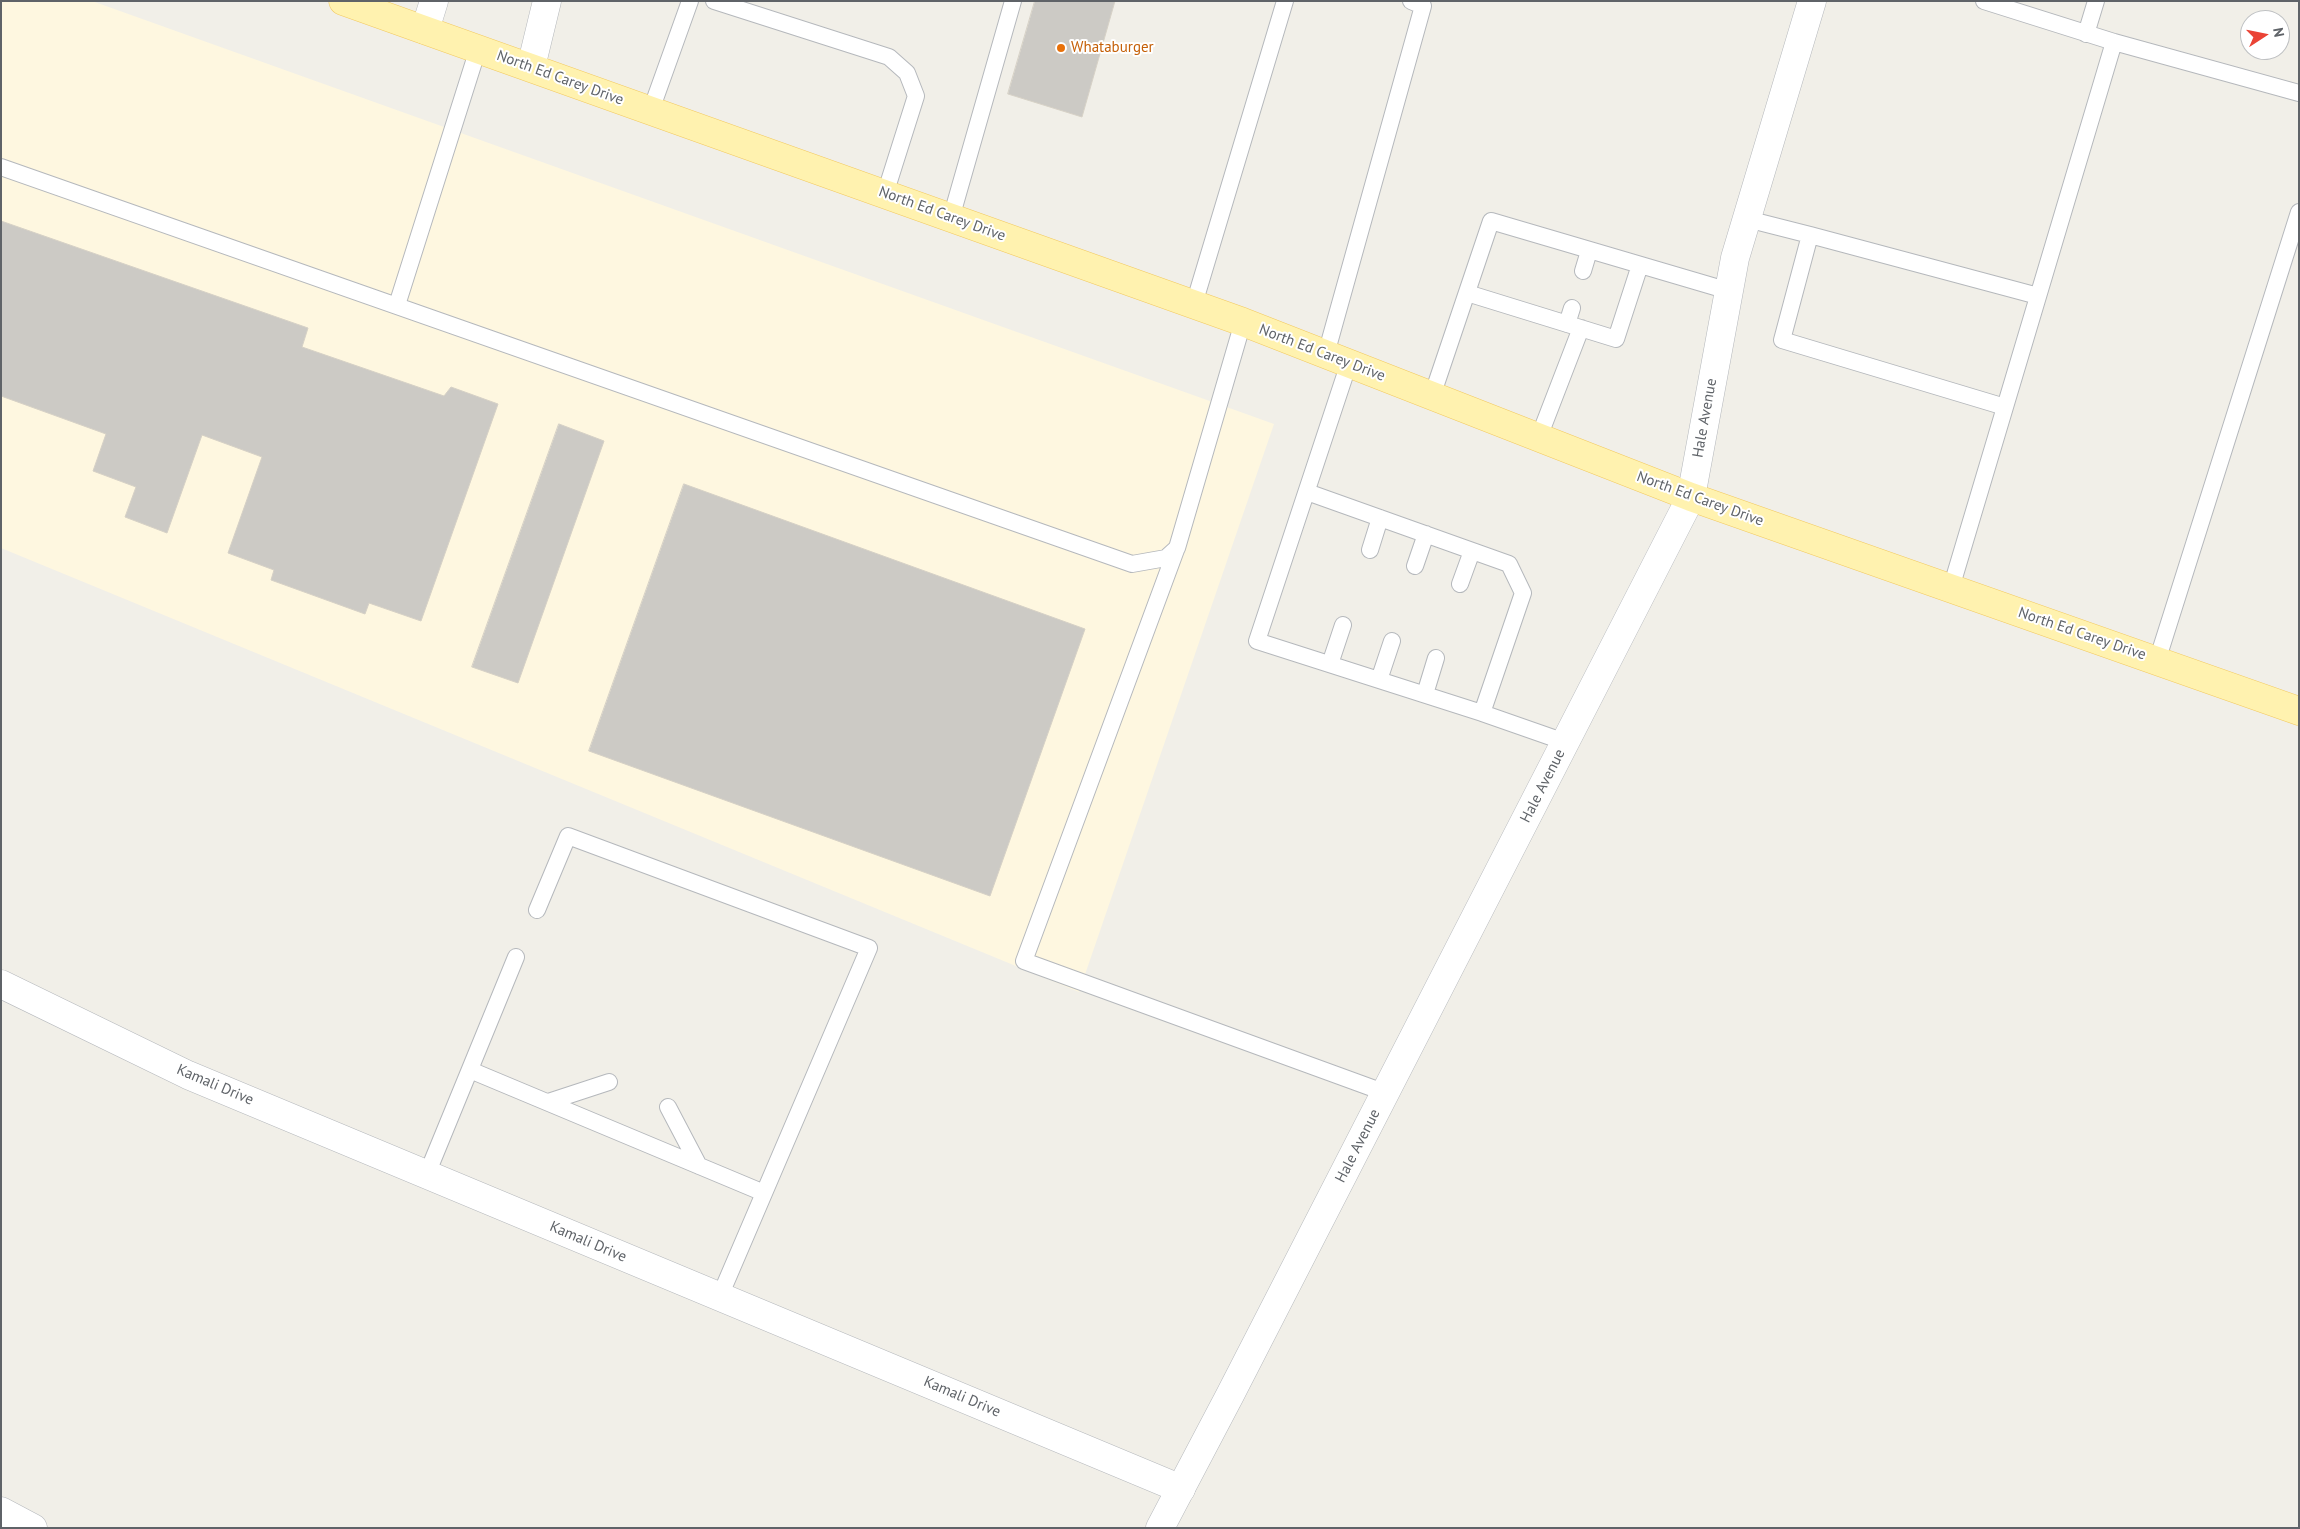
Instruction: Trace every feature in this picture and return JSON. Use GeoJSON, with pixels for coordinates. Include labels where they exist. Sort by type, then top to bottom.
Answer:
{"type":"FeatureCollection","features":[{"type":"Feature","properties":{"kind":"main road","name":"North Ed Carey Drive"},"geometry":{"type":"LineString","coordinates":[[343,1],[1244,322],[1691,497],[2299,710]]}},
{"type":"Feature","properties":{"kind":"street"},"geometry":{"type":"LineString","coordinates":[[424,30],[434,1]]}},
{"type":"Feature","properties":{"kind":"street"},"geometry":{"type":"LineString","coordinates":[[531,67],[547,1]]}},
{"type":"Feature","properties":{"kind":"street","name":"Hale Avenue"},"geometry":{"type":"LineString","coordinates":[[1160,1528],[1386,1093],[1691,497],[1735,258],[1812,1]]}},
{"type":"Feature","properties":{"kind":"street","name":"Kamali Drive"},"geometry":{"type":"LineString","coordinates":[[1,984],[188,1075],[1181,1489]]}},
{"type":"Feature","properties":{"kind":"street"},"geometry":{"type":"LineString","coordinates":[[1,1511],[33,1528]]}},
{"type":"Feature","properties":{"kind":"lane"},"geometry":{"type":"LineString","coordinates":[[651,110],[690,1]]}},
{"type":"Feature","properties":{"kind":"lane"},"geometry":{"type":"LineString","coordinates":[[714,1],[889,57],[907,73],[916,96],[884,194]]}},
{"type":"Feature","properties":{"kind":"lane"},"geometry":{"type":"LineString","coordinates":[[951,218],[1013,1]]}},
{"type":"Feature","properties":{"kind":"lane"},"geometry":{"type":"LineString","coordinates":[[1194,304],[1285,1]]}},
{"type":"Feature","properties":{"kind":"lane"},"geometry":{"type":"LineString","coordinates":[[1411,1],[1423,6],[1337,359],[1307,492],[1257,641],[1425,694],[1565,742]]}},
{"type":"Feature","properties":{"kind":"lane"},"geometry":{"type":"LineString","coordinates":[[1984,1],[2086,34],[2299,93]]}},
{"type":"Feature","properties":{"kind":"lane"},"geometry":{"type":"LineString","coordinates":[[2086,34],[2096,1]]}},
{"type":"Feature","properties":{"kind":"lane"},"geometry":{"type":"LineString","coordinates":[[1951,588],[2114,42]]}},
{"type":"Feature","properties":{"kind":"lane"},"geometry":{"type":"LineString","coordinates":[[397,305],[478,49]]}},
{"type":"Feature","properties":{"kind":"lane"},"geometry":{"type":"LineString","coordinates":[[1,167],[1132,564],[1166,558],[1177,548]]}},
{"type":"Feature","properties":{"kind":"lane"},"geometry":{"type":"LineString","coordinates":[[2157,660],[2299,212]]}},
{"type":"Feature","properties":{"kind":"lane"},"geometry":{"type":"LineString","coordinates":[[1746,219],[2038,296]]}},
{"type":"Feature","properties":{"kind":"lane"},"geometry":{"type":"LineString","coordinates":[[1432,396],[1491,221],[1728,291]]}},
{"type":"Feature","properties":{"kind":"lane"},"geometry":{"type":"LineString","coordinates":[[1810,235],[1782,340],[2005,407]]}},
{"type":"Feature","properties":{"kind":"lane"},"geometry":{"type":"LineString","coordinates":[[1583,271],[1588,251]]}},
{"type":"Feature","properties":{"kind":"lane"},"geometry":{"type":"LineString","coordinates":[[1467,293],[1573,320],[1616,338],[1640,265]]}},
{"type":"Feature","properties":{"kind":"lane"},"geometry":{"type":"LineString","coordinates":[[1538,437],[1573,320]]}},
{"type":"Feature","properties":{"kind":"lane"},"geometry":{"type":"LineString","coordinates":[[1244,322],[1177,548],[1024,961],[1386,1093]]}},
{"type":"Feature","properties":{"kind":"lane"},"geometry":{"type":"LineString","coordinates":[[1307,492],[1509,564],[1523,593],[1482,713]]}},
{"type":"Feature","properties":{"kind":"lane"},"geometry":{"type":"LineString","coordinates":[[1370,550],[1380,518]]}},
{"type":"Feature","properties":{"kind":"lane"},"geometry":{"type":"LineString","coordinates":[[1415,566],[1426,534]]}},
{"type":"Feature","properties":{"kind":"lane"},"geometry":{"type":"LineString","coordinates":[[1460,584],[1472,551]]}},
{"type":"Feature","properties":{"kind":"lane"},"geometry":{"type":"LineString","coordinates":[[1330,664],[1344,624]]}},
{"type":"Feature","properties":{"kind":"lane"},"geometry":{"type":"LineString","coordinates":[[1379,680],[1392,640]]}},
{"type":"Feature","properties":{"kind":"lane"},"geometry":{"type":"LineString","coordinates":[[1425,694],[1436,658]]}},
{"type":"Feature","properties":{"kind":"lane"},"geometry":{"type":"LineString","coordinates":[[537,910],[568,836],[869,948],[720,1296]]}},
{"type":"Feature","properties":{"kind":"lane"},"geometry":{"type":"LineString","coordinates":[[427,1174],[516,957]]}},
{"type":"Feature","properties":{"kind":"lane"},"geometry":{"type":"LineString","coordinates":[[470,1070],[764,1193]]}},
{"type":"Feature","properties":{"kind":"lane"},"geometry":{"type":"LineString","coordinates":[[548,1102],[609,1082]]}},
{"type":"Feature","properties":{"kind":"lane"},"geometry":{"type":"LineString","coordinates":[[668,1107],[699,1166]]}},
{"type":"Feature","properties":{"kind":"shaded area"},"geometry":{"type":"Polygon","coordinates":[[[1,1],[92,1],[1274,424],[1079,992],[1,548],[1,1]]]}},
{"type":"Feature","properties":{"kind":"building","name":"Whataburger"},"geometry":{"type":"Polygon","coordinates":[[[1035,1],[1115,1],[1082,117],[1008,94],[1035,1]]]}},
{"type":"Feature","properties":{"kind":"building"},"geometry":{"type":"Polygon","coordinates":[[[1,221],[308,328],[302,347],[444,396],[451,387],[498,404],[421,621],[369,603],[365,614],[271,580],[274,570],[228,553],[262,457],[202,435],[167,533],[125,517],[136,487],[93,471],[106,434],[1,396],[1,221]]]}},
{"type":"Feature","properties":{"kind":"building"},"geometry":{"type":"Polygon","coordinates":[[[559,424],[604,441],[518,683],[472,667],[559,424]]]}},
{"type":"Feature","properties":{"kind":"building"},"geometry":{"type":"Polygon","coordinates":[[[684,484],[1085,629],[990,896],[589,751],[684,484]]]}},
{"type":"Feature","properties":{"kind":"place","name":"Whataburger"},"geometry":{"type":"Point","coordinates":[1061,48]}}]}
